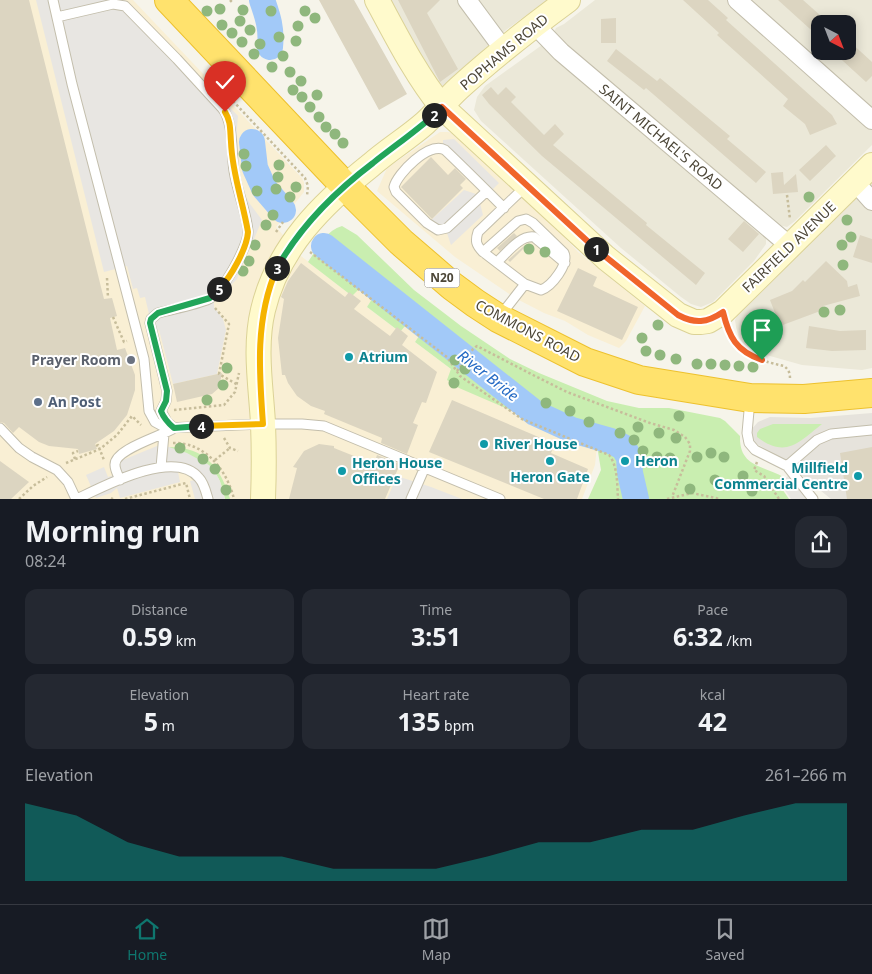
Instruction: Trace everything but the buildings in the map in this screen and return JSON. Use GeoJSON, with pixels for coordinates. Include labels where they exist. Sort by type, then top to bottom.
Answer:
{"type":"FeatureCollection","features":[{"type":"Feature","properties":{"kind":"highway","name":"COMMONS ROAD"},"geometry":{"type":"LineString","coordinates":[[169,0],[345,186],[401,242],[452,286],[498,318],[585,362],[639,380],[750,398],[830,397],[872,393]]}},
{"type":"Feature","properties":{"kind":"street"},"geometry":{"type":"LineString","coordinates":[[377,0],[428,90],[442,107],[527,186]]}},
{"type":"Feature","properties":{"kind":"street"},"geometry":{"type":"LineString","coordinates":[[467,0],[504,50]]}},
{"type":"Feature","properties":{"kind":"street","name":"POPHAMS ROAD"},"geometry":{"type":"LineString","coordinates":[[263,499],[263,424],[259,345],[263,311],[276,270],[295,240],[319,211],[345,186],[423,124],[458,89],[504,50],[568,0]]}},
{"type":"Feature","properties":{"kind":"street"},"geometry":{"type":"LineString","coordinates":[[737,0],[872,120]]}},
{"type":"Feature","properties":{"kind":"street","name":"SAINT MICHAEL'S ROAD"},"geometry":{"type":"LineString","coordinates":[[535,25],[561,52],[790,246]]}},
{"type":"Feature","properties":{"kind":"street","name":"FAIRFIELD AVENUE"},"geometry":{"type":"LineString","coordinates":[[527,186],[606,258],[687,319],[701,322],[708,321],[723,312],[872,165]]}},
{"type":"Feature","properties":{"kind":"street"},"geometry":{"type":"LineString","coordinates":[[855,182],[872,201]]}},
{"type":"Feature","properties":{"kind":"lane"},"geometry":{"type":"LineString","coordinates":[[53,0],[72,84],[144,359],[149,411],[155,422],[162,427],[174,428],[263,424],[324,426],[500,499]]}},
{"type":"Feature","properties":{"kind":"lane"},"geometry":{"type":"LineString","coordinates":[[57,17],[113,4],[125,6],[177,59],[227,115],[230,124],[231,151],[236,187],[248,232],[248,239],[223,285],[210,298],[158,313],[151,319],[150,323],[167,391],[166,401],[161,411],[167,422],[174,428]]}},
{"type":"Feature","properties":{"kind":"lane"},"geometry":{"type":"LineString","coordinates":[[487,191],[447,228],[438,230],[427,223],[394,188],[397,179],[421,154],[430,148],[436,147],[445,150],[487,191],[504,208]]}},
{"type":"Feature","properties":{"kind":"lane"},"geometry":{"type":"LineString","coordinates":[[483,252],[518,221],[526,218],[533,222],[564,253],[566,256],[565,264],[548,287],[537,290],[525,284],[483,252],[477,246],[475,239],[478,232],[527,186]]}},
{"type":"Feature","properties":{"kind":"lane"},"geometry":{"type":"LineString","coordinates":[[497,262],[524,238],[529,236],[534,237],[565,264]]}},
{"type":"Feature","properties":{"kind":"lane"},"geometry":{"type":"LineString","coordinates":[[498,318],[525,284]]}},
{"type":"Feature","properties":{"kind":"lane"},"geometry":{"type":"LineString","coordinates":[[750,398],[747,440],[755,450],[787,466],[813,499]]}},
{"type":"Feature","properties":{"kind":"lane"},"geometry":{"type":"LineString","coordinates":[[0,428],[19,448],[57,470],[68,482],[77,499],[92,496],[120,480],[161,467],[177,467],[195,474],[203,484],[208,499]]}},
{"type":"Feature","properties":{"kind":"lane"},"geometry":{"type":"LineString","coordinates":[[161,467],[164,439],[174,428]]}},
{"type":"Feature","properties":{"kind":"lane"},"geometry":{"type":"LineString","coordinates":[[787,466],[817,440],[831,434],[872,430]]}},
{"type":"Feature","properties":{"kind":"lane"},"geometry":{"type":"LineString","coordinates":[[120,480],[114,464],[116,458],[152,437],[164,439]]}},
{"type":"Feature","properties":{"kind":"lane"},"geometry":{"type":"LineString","coordinates":[[411,499],[425,467]]}},
{"type":"Feature","properties":{"kind":"path"},"geometry":{"type":"LineString","coordinates":[[295,240],[447,357],[460,376],[522,419],[609,455],[616,469],[618,499]]}},
{"type":"Feature","properties":{"kind":"path"},"geometry":{"type":"LineString","coordinates":[[107,278],[108,298]]}},
{"type":"Feature","properties":{"kind":"path"},"geometry":{"type":"LineString","coordinates":[[210,298],[212,305],[229,324],[219,374],[238,385]]}},
{"type":"Feature","properties":{"kind":"path"},"geometry":{"type":"LineString","coordinates":[[723,312],[730,336],[737,345],[753,357],[784,366],[791,373],[790,398]]}},
{"type":"Feature","properties":{"kind":"path"},"geometry":{"type":"LineString","coordinates":[[113,317],[124,342],[138,338]]}},
{"type":"Feature","properties":{"kind":"path"},"geometry":{"type":"LineString","coordinates":[[457,371],[477,346],[532,376],[567,392],[674,430],[690,444],[690,451],[672,497]]}},
{"type":"Feature","properties":{"kind":"path"},"geometry":{"type":"LineString","coordinates":[[19,499],[33,486],[57,470],[75,459],[100,449],[117,435],[132,416],[141,425]]}},
{"type":"Feature","properties":{"kind":"path"},"geometry":{"type":"LineString","coordinates":[[224,438],[230,448],[238,451]]}},
{"type":"Feature","properties":{"kind":"path"},"geometry":{"type":"LineString","coordinates":[[164,439],[182,443],[207,454],[215,460],[227,480],[234,499]]}},
{"type":"Feature","properties":{"kind":"path"},"geometry":{"type":"LineString","coordinates":[[215,460],[230,448]]}},
{"type":"Feature","properties":{"kind":"path"},"geometry":{"type":"LineString","coordinates":[[75,459],[73,453],[78,451]]}},
{"type":"Feature","properties":{"kind":"path"},"geometry":{"type":"LineString","coordinates":[[760,453],[754,470],[764,476],[773,487],[779,499]]}},
{"type":"Feature","properties":{"kind":"path"},"geometry":{"type":"LineString","coordinates":[[125,499],[186,483],[190,499]]}},
{"type":"Feature","properties":{"kind":"path"},"geometry":{"type":"LineString","coordinates":[[668,499],[692,493],[720,499]]}},
{"type":"Feature","properties":{"kind":"shaded area"},"geometry":{"type":"Polygon","coordinates":[[[0,0],[133,0],[301,177],[304,182],[304,192],[276,227],[301,256],[352,296],[358,288],[372,299],[367,307],[400,332],[406,325],[419,336],[415,342],[451,369],[551,428],[597,446],[595,465],[582,499],[0,499],[0,0]]]}},
{"type":"Feature","properties":{"kind":"shaded area"},"geometry":{"type":"Polygon","coordinates":[[[36,0],[124,0],[238,116],[235,149],[240,187],[262,220],[237,279],[214,302],[214,307],[223,319],[226,330],[217,374],[173,384],[159,330],[153,331],[145,297],[140,298],[137,288],[133,289],[127,266],[104,272],[36,0]]]}},
{"type":"Feature","properties":{"kind":"shaded area"},"geometry":{"type":"Polygon","coordinates":[[[388,0],[547,0],[506,30],[441,92],[388,0]]]}},
{"type":"Feature","properties":{"kind":"shaded area"},"geometry":{"type":"Polygon","coordinates":[[[595,0],[729,0],[872,125],[872,145],[795,221],[787,227],[774,224],[553,34],[556,28],[595,0]]]}},
{"type":"Feature","properties":{"kind":"shaded area"},"geometry":{"type":"Polygon","coordinates":[[[744,0],[872,0],[872,114],[811,60],[856,60],[856,15],[811,15],[811,60],[744,0]]]}},
{"type":"Feature","properties":{"kind":"shaded area"},"geometry":{"type":"Polygon","coordinates":[[[542,45],[548,46],[766,236],[766,244],[754,261],[713,302],[701,307],[691,304],[681,297],[621,248],[481,121],[474,110],[477,97],[485,86],[542,45]]]}},
{"type":"Feature","properties":{"kind":"shaded area"},"geometry":{"type":"Polygon","coordinates":[[[440,132],[460,135],[560,232],[578,252],[645,306],[626,341],[619,348],[588,335],[565,321],[544,313],[515,298],[455,257],[377,191],[387,168],[440,132]]]}},
{"type":"Feature","properties":{"kind":"shaded area"},"geometry":{"type":"Polygon","coordinates":[[[454,139],[499,183],[487,195],[443,151],[443,140],[454,139]]]}},
{"type":"Feature","properties":{"kind":"shaded area"},"geometry":{"type":"Polygon","coordinates":[[[872,182],[872,368],[862,370],[802,365],[763,354],[745,345],[739,338],[735,320],[740,310],[828,221],[872,182]]]}},
{"type":"Feature","properties":{"kind":"shaded area"},"geometry":{"type":"Polygon","coordinates":[[[464,190],[476,194],[443,228],[429,222],[464,190]]]}},
{"type":"Feature","properties":{"kind":"shaded area"},"geometry":{"type":"Polygon","coordinates":[[[480,203],[483,215],[451,245],[447,233],[480,203]]]}},
{"type":"Feature","properties":{"kind":"shaded area"},"geometry":{"type":"Polygon","coordinates":[[[872,413],[872,499],[831,499],[778,456],[755,443],[750,431],[758,422],[770,417],[810,418],[872,413]]]}},
{"type":"Feature","properties":{"kind":"shaded area"},"geometry":{"type":"Polygon","coordinates":[[[157,446],[169,447],[187,453],[209,465],[220,481],[225,499],[195,499],[190,481],[195,480],[188,474],[178,472],[180,482],[120,498],[117,488],[111,493],[96,498],[86,475],[104,467],[108,477],[122,472],[118,462],[157,446]]]}},
{"type":"Feature","properties":{"kind":"shaded area"},"geometry":{"type":"Polygon","coordinates":[[[789,475],[807,499],[791,499],[780,483],[789,475]]]}},
{"type":"Feature","properties":{"kind":"shaded area"},"geometry":{"type":"Polygon","coordinates":[[[397,476],[431,487],[462,499],[387,499],[397,476]]]}},
{"type":"Feature","properties":{"kind":"green space"},"geometry":{"type":"Polygon","coordinates":[[[342,226],[357,235],[414,290],[461,326],[510,359],[607,401],[639,408],[669,408],[720,418],[725,421],[740,436],[741,446],[748,460],[785,478],[778,483],[789,499],[588,499],[601,470],[597,446],[459,388],[447,380],[451,369],[415,342],[419,336],[406,325],[400,332],[367,307],[372,299],[359,289],[352,296],[308,262],[326,236],[342,226]]]}},
{"type":"Feature","properties":{"kind":"green space"},"geometry":{"type":"Polygon","coordinates":[[[773,424],[822,424],[792,446],[776,447],[757,437],[760,429],[773,424]]]}},
{"type":"Feature","properties":{"kind":"green space"},"geometry":{"type":"Polygon","coordinates":[[[169,447],[192,451],[210,461],[222,478],[230,499],[225,499],[217,475],[211,469],[179,454],[169,447]]]}},
{"type":"Feature","properties":{"kind":"waterway","name":"River Bride"},"geometry":{"type":"LineString","coordinates":[[262,0],[269,23],[270,47]]}},
{"type":"Feature","properties":{"kind":"waterway","name":"River Bride"},"geometry":{"type":"LineString","coordinates":[[252,142],[255,168],[264,188],[283,210]]}},
{"type":"Feature","properties":{"kind":"waterway","name":"River Bride"},"geometry":{"type":"LineString","coordinates":[[324,246],[535,413],[572,430],[611,441],[623,447],[629,457],[630,473],[636,499]]}},
{"type":"Feature","properties":{"kind":"place","name":"Atrium"},"geometry":{"type":"Point","coordinates":[349,357]}},
{"type":"Feature","properties":{"kind":"place","name":"Prayer Room"},"geometry":{"type":"Point","coordinates":[131,360]}},
{"type":"Feature","properties":{"kind":"place","name":"An Post"},"geometry":{"type":"Point","coordinates":[38,402]}},
{"type":"Feature","properties":{"kind":"place","name":"River House"},"geometry":{"type":"Point","coordinates":[484,444]}},
{"type":"Feature","properties":{"kind":"place","name":"Heron Gate"},"geometry":{"type":"Point","coordinates":[550,461]}},
{"type":"Feature","properties":{"kind":"place","name":"Heron"},"geometry":{"type":"Point","coordinates":[625,461]}},
{"type":"Feature","properties":{"kind":"place","name":"Heron House Offices"},"geometry":{"type":"Point","coordinates":[342,471]}},
{"type":"Feature","properties":{"kind":"place","name":"Millfield Commercial Centre"},"geometry":{"type":"Point","coordinates":[858,476]}},
{"type":"Feature","properties":{"kind":"route"},"geometry":{"type":"LineString","coordinates":[[225,112],[230,124],[231,151],[236,187],[246,219],[248,239],[223,285],[210,298],[158,313],[151,319],[150,323],[167,391],[166,401],[161,411],[167,422],[174,428],[263,424],[260,390],[260,328],[263,311],[276,270],[285,254],[319,211],[345,186],[442,107],[564,221],[606,258],[678,315],[694,322],[701,322],[708,321],[723,312],[730,336],[737,345],[753,357],[762,360]]}}]}
